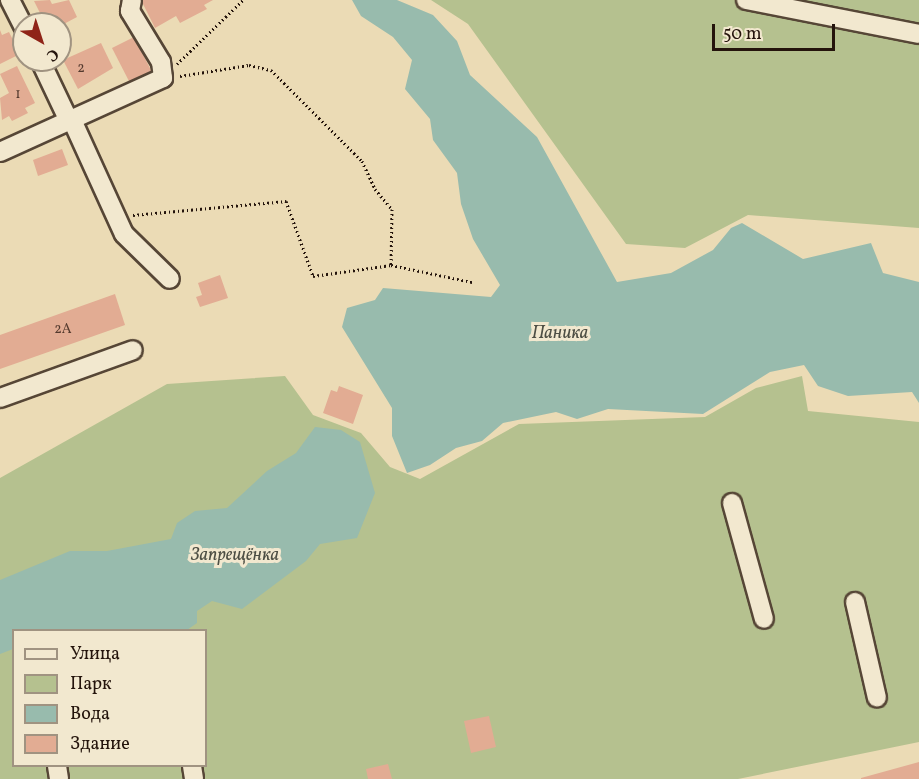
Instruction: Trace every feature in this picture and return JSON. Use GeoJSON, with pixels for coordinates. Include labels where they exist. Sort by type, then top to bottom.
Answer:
{"type":"FeatureCollection","features":[{"type":"Feature","properties":{"kind":"street"},"geometry":{"type":"LineString","coordinates":[[0,152],[163,78],[160,62],[130,11],[132,0]]}},
{"type":"Feature","properties":{"kind":"street"},"geometry":{"type":"LineString","coordinates":[[746,0],[919,34]]}},
{"type":"Feature","properties":{"kind":"street"},"geometry":{"type":"LineString","coordinates":[[46,72],[124,234],[170,279]]}},
{"type":"Feature","properties":{"kind":"street"},"geometry":{"type":"LineString","coordinates":[[0,398],[133,350]]}},
{"type":"Feature","properties":{"kind":"street"},"geometry":{"type":"LineString","coordinates":[[732,503],[764,619]]}},
{"type":"Feature","properties":{"kind":"street"},"geometry":{"type":"LineString","coordinates":[[855,602],[877,698]]}},
{"type":"Feature","properties":{"kind":"path"},"geometry":{"type":"LineString","coordinates":[[163,78],[243,0]]}},
{"type":"Feature","properties":{"kind":"path"},"geometry":{"type":"LineString","coordinates":[[163,78],[249,65],[271,69],[362,161],[375,189],[392,209],[391,265]]}},
{"type":"Feature","properties":{"kind":"path"},"geometry":{"type":"LineString","coordinates":[[115,216],[286,201],[313,276],[391,265],[472,282]]}},
{"type":"Feature","properties":{"kind":"green space"},"geometry":{"type":"Polygon","coordinates":[[[431,0],[919,0],[919,228],[748,215],[685,248],[626,244],[468,24],[431,0]]]}},
{"type":"Feature","properties":{"kind":"green space"},"geometry":{"type":"Polygon","coordinates":[[[285,376],[313,415],[361,433],[390,467],[420,479],[519,424],[705,417],[756,388],[802,376],[808,411],[919,422],[919,742],[738,779],[0,779],[0,478],[167,384],[285,376]]]}},
{"type":"Feature","properties":{"kind":"water","name":"Паника"},"geometry":{"type":"Polygon","coordinates":[[[352,0],[397,0],[433,15],[457,41],[470,75],[537,137],[617,282],[671,273],[713,250],[731,228],[742,223],[803,259],[871,243],[883,273],[919,282],[919,403],[912,392],[848,396],[818,386],[804,365],[770,372],[703,414],[608,409],[577,419],[556,412],[503,423],[482,441],[456,448],[430,465],[407,473],[392,436],[392,408],[342,327],[347,308],[375,300],[383,288],[491,297],[500,285],[473,239],[461,204],[457,173],[433,140],[430,119],[405,89],[412,60],[393,37],[361,16],[352,0]]]}},
{"type":"Feature","properties":{"kind":"water","name":"Запрещёнка"},"geometry":{"type":"Polygon","coordinates":[[[315,427],[341,430],[360,442],[375,493],[357,538],[320,544],[306,561],[242,609],[212,601],[197,611],[197,623],[188,629],[12,629],[12,649],[0,654],[0,580],[70,551],[107,551],[171,539],[177,523],[195,511],[227,508],[267,471],[296,453],[315,427]]]}},
{"type":"Feature","properties":{"kind":"building"},"geometry":{"type":"Polygon","coordinates":[[[50,0],[52,4],[69,0],[77,17],[72,20],[72,12],[40,12],[34,1],[50,0]]]}},
{"type":"Feature","properties":{"kind":"building"},"geometry":{"type":"Polygon","coordinates":[[[141,0],[213,0],[204,5],[207,9],[180,23],[176,16],[155,28],[141,0]]]}},
{"type":"Feature","properties":{"kind":"building"},"geometry":{"type":"Polygon","coordinates":[[[0,30],[2,35],[9,32],[12,38],[12,58],[0,64],[0,30]]]}},
{"type":"Feature","properties":{"kind":"building"},"geometry":{"type":"Polygon","coordinates":[[[134,37],[154,76],[132,87],[112,48],[134,37]]]}},
{"type":"Feature","properties":{"kind":"building"},"geometry":{"type":"Polygon","coordinates":[[[101,43],[113,68],[78,89],[69,72],[72,72],[72,56],[101,43]]]}},
{"type":"Feature","properties":{"kind":"building"},"geometry":{"type":"Polygon","coordinates":[[[12,68],[12,72],[20,72],[35,103],[25,108],[28,113],[12,121],[9,116],[2,120],[0,98],[9,93],[0,74],[12,68]]]}},
{"type":"Feature","properties":{"kind":"building"},"geometry":{"type":"Polygon","coordinates":[[[62,149],[68,165],[38,176],[33,160],[62,149]]]}},
{"type":"Feature","properties":{"kind":"building"},"geometry":{"type":"Polygon","coordinates":[[[220,275],[228,298],[200,307],[196,297],[202,295],[198,283],[220,275]]]}},
{"type":"Feature","properties":{"kind":"building"},"geometry":{"type":"Polygon","coordinates":[[[115,294],[125,325],[0,369],[0,335],[115,294]]]}},
{"type":"Feature","properties":{"kind":"building"},"geometry":{"type":"Polygon","coordinates":[[[339,386],[363,395],[353,424],[323,413],[331,390],[337,392],[339,386]]]}},
{"type":"Feature","properties":{"kind":"building"},"geometry":{"type":"Polygon","coordinates":[[[489,716],[496,747],[471,753],[464,721],[489,716]]]}},
{"type":"Feature","properties":{"kind":"building"},"geometry":{"type":"Polygon","coordinates":[[[919,762],[919,779],[861,779],[861,778],[919,762]]]}},
{"type":"Feature","properties":{"kind":"building"},"geometry":{"type":"Polygon","coordinates":[[[388,764],[392,779],[368,779],[366,769],[388,764]]]}}]}
